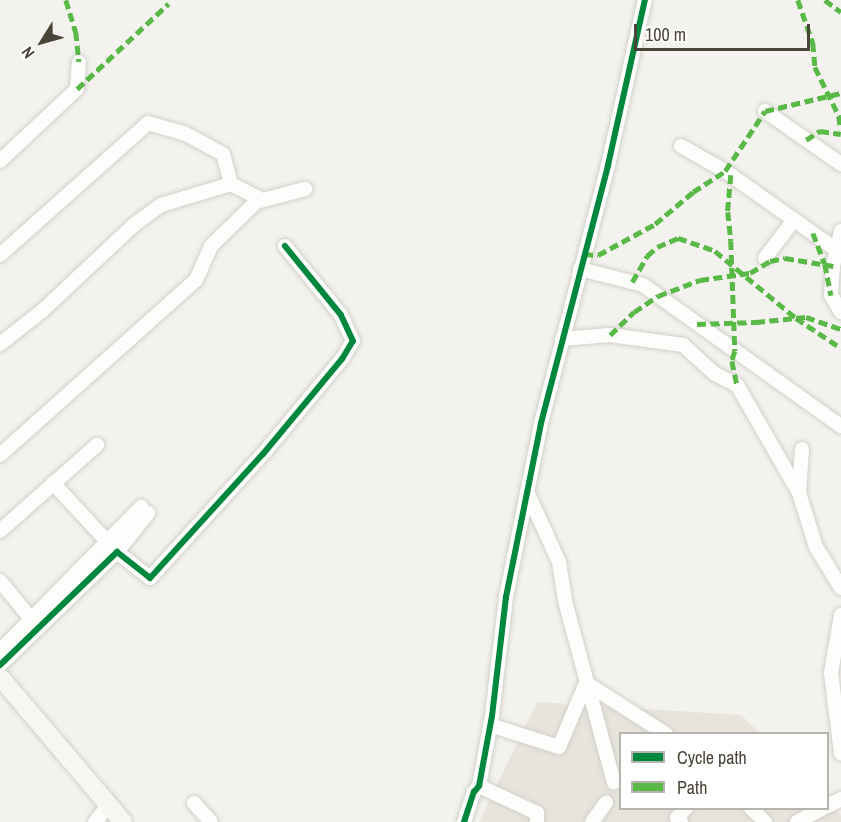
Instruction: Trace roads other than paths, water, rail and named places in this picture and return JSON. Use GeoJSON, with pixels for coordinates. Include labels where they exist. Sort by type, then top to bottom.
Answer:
{"type":"FeatureCollection","features":[{"type":"Feature","properties":{"kind":"main road"},"geometry":{"type":"LineString","coordinates":[[0,677],[123,822]]}},
{"type":"Feature","properties":{"kind":"street"},"geometry":{"type":"LineString","coordinates":[[464,822],[474,792],[480,786],[506,597],[527,492],[562,339],[609,165],[645,0]]}},
{"type":"Feature","properties":{"kind":"street"},"geometry":{"type":"LineString","coordinates":[[0,161],[77,89],[79,62]]}},
{"type":"Feature","properties":{"kind":"street"},"geometry":{"type":"LineString","coordinates":[[765,111],[839,157]]}},
{"type":"Feature","properties":{"kind":"street"},"geometry":{"type":"LineString","coordinates":[[0,255],[148,123],[184,133],[223,153],[231,184]]}},
{"type":"Feature","properties":{"kind":"street"},"geometry":{"type":"LineString","coordinates":[[681,146],[725,171],[840,252]]}},
{"type":"Feature","properties":{"kind":"street"},"geometry":{"type":"LineString","coordinates":[[0,344],[42,310],[135,224],[161,205],[231,184],[262,200]]}},
{"type":"Feature","properties":{"kind":"street"},"geometry":{"type":"LineString","coordinates":[[0,455],[196,280],[211,246],[256,202],[305,189]]}},
{"type":"Feature","properties":{"kind":"street"},"geometry":{"type":"LineString","coordinates":[[765,258],[794,220]]}},
{"type":"Feature","properties":{"kind":"street"},"geometry":{"type":"LineString","coordinates":[[841,231],[840,252],[833,266],[831,295],[841,312]]}},
{"type":"Feature","properties":{"kind":"street"},"geometry":{"type":"LineString","coordinates":[[53,483],[112,547],[150,578],[263,454],[342,359],[353,341],[341,315],[285,246]]}},
{"type":"Feature","properties":{"kind":"street"},"geometry":{"type":"LineString","coordinates":[[580,269],[643,285],[841,426]]}},
{"type":"Feature","properties":{"kind":"street"},"geometry":{"type":"LineString","coordinates":[[562,339],[610,335],[683,345],[715,374],[737,386],[799,493],[816,547],[841,588]]}},
{"type":"Feature","properties":{"kind":"street"},"geometry":{"type":"LineString","coordinates":[[0,531],[97,445]]}},
{"type":"Feature","properties":{"kind":"street"},"geometry":{"type":"LineString","coordinates":[[799,493],[802,449]]}},
{"type":"Feature","properties":{"kind":"street"},"geometry":{"type":"LineString","coordinates":[[527,492],[559,562],[565,601],[614,782]]}},
{"type":"Feature","properties":{"kind":"street"},"geometry":{"type":"LineString","coordinates":[[0,665],[144,510]]}},
{"type":"Feature","properties":{"kind":"street"},"geometry":{"type":"LineString","coordinates":[[0,651],[112,547]]}},
{"type":"Feature","properties":{"kind":"street"},"geometry":{"type":"LineString","coordinates":[[0,580],[32,620]]}},
{"type":"Feature","properties":{"kind":"street"},"geometry":{"type":"LineString","coordinates":[[841,615],[831,673],[841,753]]}},
{"type":"Feature","properties":{"kind":"street"},"geometry":{"type":"LineString","coordinates":[[490,725],[559,747],[586,684]]}},
{"type":"Feature","properties":{"kind":"street"},"geometry":{"type":"LineString","coordinates":[[586,684],[663,732]]}},
{"type":"Feature","properties":{"kind":"street"},"geometry":{"type":"LineString","coordinates":[[480,786],[537,813],[537,822]]}},
{"type":"Feature","properties":{"kind":"street"},"geometry":{"type":"LineString","coordinates":[[592,822],[606,802]]}},
{"type":"Feature","properties":{"kind":"street"},"geometry":{"type":"LineString","coordinates":[[194,803],[211,822]]}},
{"type":"Feature","properties":{"kind":"street"},"geometry":{"type":"LineString","coordinates":[[94,822],[109,805]]}},
{"type":"Feature","properties":{"kind":"street"},"geometry":{"type":"LineString","coordinates":[[681,822],[677,818],[684,810]]}},
{"type":"Feature","properties":{"kind":"street"},"geometry":{"type":"LineString","coordinates":[[753,810],[765,822]]}},
{"type":"Feature","properties":{"kind":"street"},"geometry":{"type":"LineString","coordinates":[[797,822],[819,815]]}}]}
